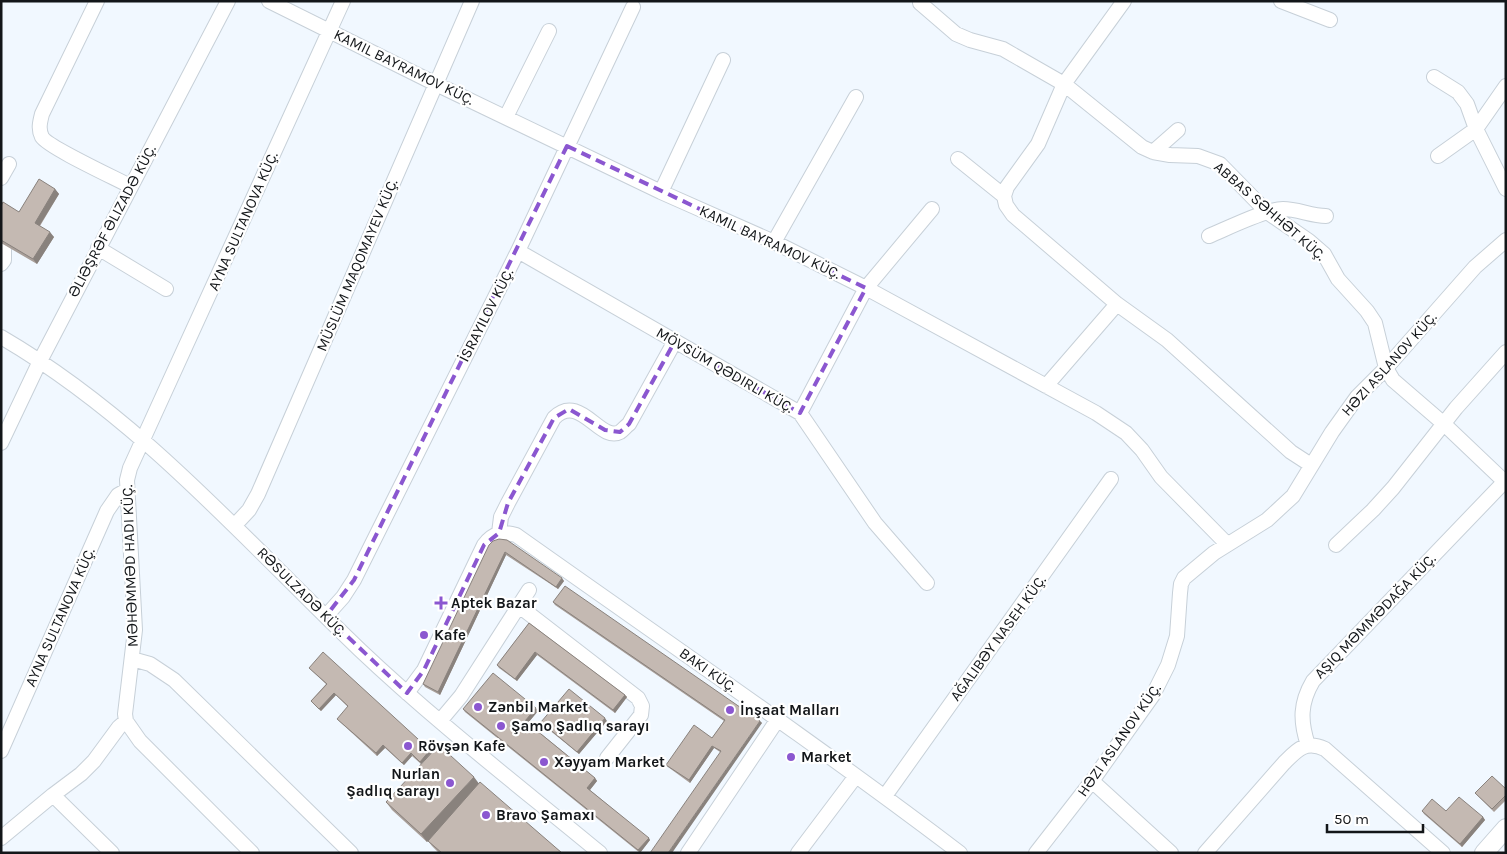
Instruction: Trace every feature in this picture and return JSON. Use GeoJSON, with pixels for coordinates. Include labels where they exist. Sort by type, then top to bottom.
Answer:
{"type":"FeatureCollection","features":[{"type":"Feature","properties":{"kind":"main road"},"geometry":{"type":"LineString","coordinates":[[1484,853],[1506,828]]}},
{"type":"Feature","properties":{"kind":"street"},"geometry":{"type":"LineString","coordinates":[[97,1],[42,114],[39,127],[42,138],[56,148],[130,186]]}},
{"type":"Feature","properties":{"kind":"street","name":"ƏLIƏŞRƏF ƏLIZADƏ KÜÇ."},"geometry":{"type":"LineString","coordinates":[[1,443],[40,360],[228,1]]}},
{"type":"Feature","properties":{"kind":"street","name":"KAMIL BAYRAMOV KÜÇ."},"geometry":{"type":"LineString","coordinates":[[269,1],[661,192],[774,242],[866,288],[1096,413],[1126,433],[1142,450],[1160,477],[1227,544]]}},
{"type":"Feature","properties":{"kind":"street","name":"AYNA SULTANOVA KÜÇ."},"geometry":{"type":"LineString","coordinates":[[144,440],[343,1]]}},
{"type":"Feature","properties":{"kind":"street","name":"MÜSLÜM MAQOMAYEV KÜÇ."},"geometry":{"type":"LineString","coordinates":[[235,525],[249,510],[258,494],[472,1]]}},
{"type":"Feature","properties":{"kind":"street"},"geometry":{"type":"LineString","coordinates":[[1124,1],[1064,84],[1038,144],[1007,187],[1004,196],[1006,205],[1013,215],[1117,304],[1167,340],[1291,452],[1311,465]]}},
{"type":"Feature","properties":{"kind":"street"},"geometry":{"type":"LineString","coordinates":[[1281,1],[1330,20]]}},
{"type":"Feature","properties":{"kind":"street","name":"ABBAS SƏHHƏT KÜÇ."},"geometry":{"type":"LineString","coordinates":[[920,3],[956,34],[1003,49],[1064,84],[1142,147],[1153,152],[1170,155],[1198,156],[1220,164],[1267,212],[1309,241],[1324,254],[1338,279],[1367,310],[1375,323],[1386,368],[1393,380],[1444,424],[1505,482]]}},
{"type":"Feature","properties":{"kind":"street"},"geometry":{"type":"LineString","coordinates":[[326,616],[343,597],[354,580],[518,251],[633,7]]}},
{"type":"Feature","properties":{"kind":"street"},"geometry":{"type":"LineString","coordinates":[[506,117],[548,31]]}},
{"type":"Feature","properties":{"kind":"street"},"geometry":{"type":"LineString","coordinates":[[661,192],[723,60]]}},
{"type":"Feature","properties":{"kind":"street"},"geometry":{"type":"LineString","coordinates":[[1434,77],[1458,92],[1467,104],[1476,129],[1506,189]]}},
{"type":"Feature","properties":{"kind":"street"},"geometry":{"type":"LineString","coordinates":[[1438,156],[1476,129],[1506,86]]}},
{"type":"Feature","properties":{"kind":"street"},"geometry":{"type":"LineString","coordinates":[[774,242],[856,97]]}},
{"type":"Feature","properties":{"kind":"street"},"geometry":{"type":"LineString","coordinates":[[1153,152],[1178,130]]}},
{"type":"Feature","properties":{"kind":"street"},"geometry":{"type":"LineString","coordinates":[[958,159],[1004,196]]}},
{"type":"Feature","properties":{"kind":"street"},"geometry":{"type":"LineString","coordinates":[[1,178],[9,164]]}},
{"type":"Feature","properties":{"kind":"street"},"geometry":{"type":"LineString","coordinates":[[800,413],[866,288],[932,209]]}},
{"type":"Feature","properties":{"kind":"street"},"geometry":{"type":"LineString","coordinates":[[1209,236],[1267,212],[1281,209],[1296,210],[1316,216],[1326,216]]}},
{"type":"Feature","properties":{"kind":"street","name":"HƏZI ASLANOV KÜÇ."},"geometry":{"type":"LineString","coordinates":[[1036,853],[1092,781],[1153,695],[1168,665],[1178,636],[1180,593],[1184,578],[1227,544],[1267,520],[1282,507],[1292,496],[1357,397],[1386,368],[1476,267],[1506,240]]}},
{"type":"Feature","properties":{"kind":"street"},"geometry":{"type":"LineString","coordinates":[[1,248],[4,250],[5,255],[1,264]]}},
{"type":"Feature","properties":{"kind":"street"},"geometry":{"type":"LineString","coordinates":[[98,248],[166,289]]}},
{"type":"Feature","properties":{"kind":"street","name":"MÖVSÜM QƏDIRLI KÜÇ."},"geometry":{"type":"LineString","coordinates":[[518,251],[800,413],[875,523],[928,583]]}},
{"type":"Feature","properties":{"kind":"street"},"geometry":{"type":"LineString","coordinates":[[1046,386],[1117,304]]}},
{"type":"Feature","properties":{"kind":"street","name":"RƏSULZADƏ KÜÇ."},"geometry":{"type":"LineString","coordinates":[[1,337],[72,382],[144,440],[235,525],[326,616],[407,693],[600,853]]}},
{"type":"Feature","properties":{"kind":"street"},"geometry":{"type":"LineString","coordinates":[[499,533],[501,517],[559,412],[569,410],[578,412],[605,430],[614,434],[620,432],[629,424],[675,341]]}},
{"type":"Feature","properties":{"kind":"street"},"geometry":{"type":"LineString","coordinates":[[1336,545],[1374,510],[1474,386],[1506,352]]}},
{"type":"Feature","properties":{"kind":"street","name":"MƏHƏMMƏD HADI KÜÇ."},"geometry":{"type":"LineString","coordinates":[[126,721],[125,704],[132,659],[135,613],[127,490],[130,468],[144,440]]}},
{"type":"Feature","properties":{"kind":"street","name":"AĞALIBƏY NASEH KÜÇ."},"geometry":{"type":"LineString","coordinates":[[885,796],[1111,480]]}},
{"type":"Feature","properties":{"kind":"street"},"geometry":{"type":"LineString","coordinates":[[1308,745],[1303,724],[1303,705],[1304,698],[1313,681],[1505,482]]}},
{"type":"Feature","properties":{"kind":"street","name":"AYNA SULTANOVA KÜÇ."},"geometry":{"type":"LineString","coordinates":[[1,751],[107,511],[118,495],[127,490]]}},
{"type":"Feature","properties":{"kind":"street"},"geometry":{"type":"LineString","coordinates":[[407,693],[424,670],[484,545],[489,539],[499,533],[507,532],[516,535],[778,719],[960,853]]}},
{"type":"Feature","properties":{"kind":"street"},"geometry":{"type":"LineString","coordinates":[[440,721],[461,696],[529,590]]}},
{"type":"Feature","properties":{"kind":"street"},"geometry":{"type":"LineString","coordinates":[[520,606],[638,698],[642,706],[641,716],[608,758]]}},
{"type":"Feature","properties":{"kind":"street"},"geometry":{"type":"LineString","coordinates":[[132,659],[150,664],[174,680],[351,853]]}},
{"type":"Feature","properties":{"kind":"street"},"geometry":{"type":"LineString","coordinates":[[688,853],[778,719]]}},
{"type":"Feature","properties":{"kind":"street"},"geometry":{"type":"LineString","coordinates":[[1,838],[81,774],[126,721],[140,741],[252,853]]}},
{"type":"Feature","properties":{"kind":"street"},"geometry":{"type":"LineString","coordinates":[[1205,853],[1284,763],[1297,750],[1308,745],[1317,745],[1325,749],[1443,853]]}},
{"type":"Feature","properties":{"kind":"street"},"geometry":{"type":"LineString","coordinates":[[798,853],[856,776]]}},
{"type":"Feature","properties":{"kind":"street"},"geometry":{"type":"LineString","coordinates":[[1092,781],[1171,853]]}},
{"type":"Feature","properties":{"kind":"street"},"geometry":{"type":"LineString","coordinates":[[53,795],[112,853]]}},
{"type":"Feature","properties":{"kind":"highlighted area"},"geometry":{"type":"Polygon","coordinates":[[[567,146],[866,288],[800,413],[675,341],[629,424],[620,432],[605,430],[569,409],[554,418],[508,503],[499,533],[484,545],[424,670],[407,693],[326,616],[354,580],[567,146]]]}},
{"type":"Feature","properties":{"kind":"building"},"geometry":{"type":"Polygon","coordinates":[[[39,179],[55,189],[35,223],[50,232],[33,259],[1,240],[1,206],[3,202],[19,212],[39,179]]]}},
{"type":"Feature","properties":{"kind":"building"},"geometry":{"type":"Polygon","coordinates":[[[499,539],[507,540],[562,578],[556,587],[505,552],[438,692],[423,684],[489,545],[499,539]]]}},
{"type":"Feature","properties":{"kind":"building"},"geometry":{"type":"Polygon","coordinates":[[[565,586],[760,721],[668,853],[650,853],[721,751],[712,746],[689,780],[666,765],[694,725],[712,738],[725,720],[553,602],[565,586]]]}},
{"type":"Feature","properties":{"kind":"building"},"geometry":{"type":"Polygon","coordinates":[[[529,623],[625,695],[613,710],[535,652],[515,679],[497,665],[529,623]]]}},
{"type":"Feature","properties":{"kind":"building"},"geometry":{"type":"Polygon","coordinates":[[[323,652],[430,750],[420,762],[411,753],[402,763],[383,745],[376,753],[337,719],[348,706],[334,693],[319,709],[311,701],[327,684],[309,668],[323,652]]]}},
{"type":"Feature","properties":{"kind":"building"},"geometry":{"type":"Polygon","coordinates":[[[493,673],[536,708],[525,721],[595,778],[587,788],[649,838],[638,850],[463,709],[493,673]]]}},
{"type":"Feature","properties":{"kind":"building"},"geometry":{"type":"Polygon","coordinates":[[[569,689],[605,718],[577,752],[541,722],[569,689]]]}},
{"type":"Feature","properties":{"kind":"building"},"geometry":{"type":"Polygon","coordinates":[[[439,745],[474,777],[421,834],[386,802],[439,745]]]}},
{"type":"Feature","properties":{"kind":"building"},"geometry":{"type":"Polygon","coordinates":[[[1492,776],[1506,789],[1506,795],[1492,809],[1475,793],[1492,776]]]}},
{"type":"Feature","properties":{"kind":"building"},"geometry":{"type":"Polygon","coordinates":[[[480,782],[562,853],[442,853],[428,841],[480,782]]]}},
{"type":"Feature","properties":{"kind":"building"},"geometry":{"type":"Polygon","coordinates":[[[1459,797],[1483,817],[1460,844],[1422,811],[1432,799],[1446,811],[1459,797]]]}},
{"type":"Feature","properties":{"kind":"place","name":"Aptek Bazar"},"geometry":{"type":"Point","coordinates":[441,603]}},
{"type":"Feature","properties":{"kind":"place","name":"Kafe"},"geometry":{"type":"Point","coordinates":[424,635]}},
{"type":"Feature","properties":{"kind":"place","name":"Zənbil Market"},"geometry":{"type":"Point","coordinates":[478,707]}},
{"type":"Feature","properties":{"kind":"place","name":"İnşaat Malları"},"geometry":{"type":"Point","coordinates":[730,710]}},
{"type":"Feature","properties":{"kind":"place","name":"Şamo Şadlıq sarayı"},"geometry":{"type":"Point","coordinates":[501,726]}},
{"type":"Feature","properties":{"kind":"place","name":"Rövşən Kafe"},"geometry":{"type":"Point","coordinates":[408,746]}},
{"type":"Feature","properties":{"kind":"place","name":"Market"},"geometry":{"type":"Point","coordinates":[791,757]}},
{"type":"Feature","properties":{"kind":"place","name":"Xəyyam Market"},"geometry":{"type":"Point","coordinates":[544,762]}},
{"type":"Feature","properties":{"kind":"place","name":"Nurlan Şadlıq sarayı"},"geometry":{"type":"Point","coordinates":[450,783]}},
{"type":"Feature","properties":{"kind":"place","name":"Bravo Şamaxı"},"geometry":{"type":"Point","coordinates":[486,815]}}]}
